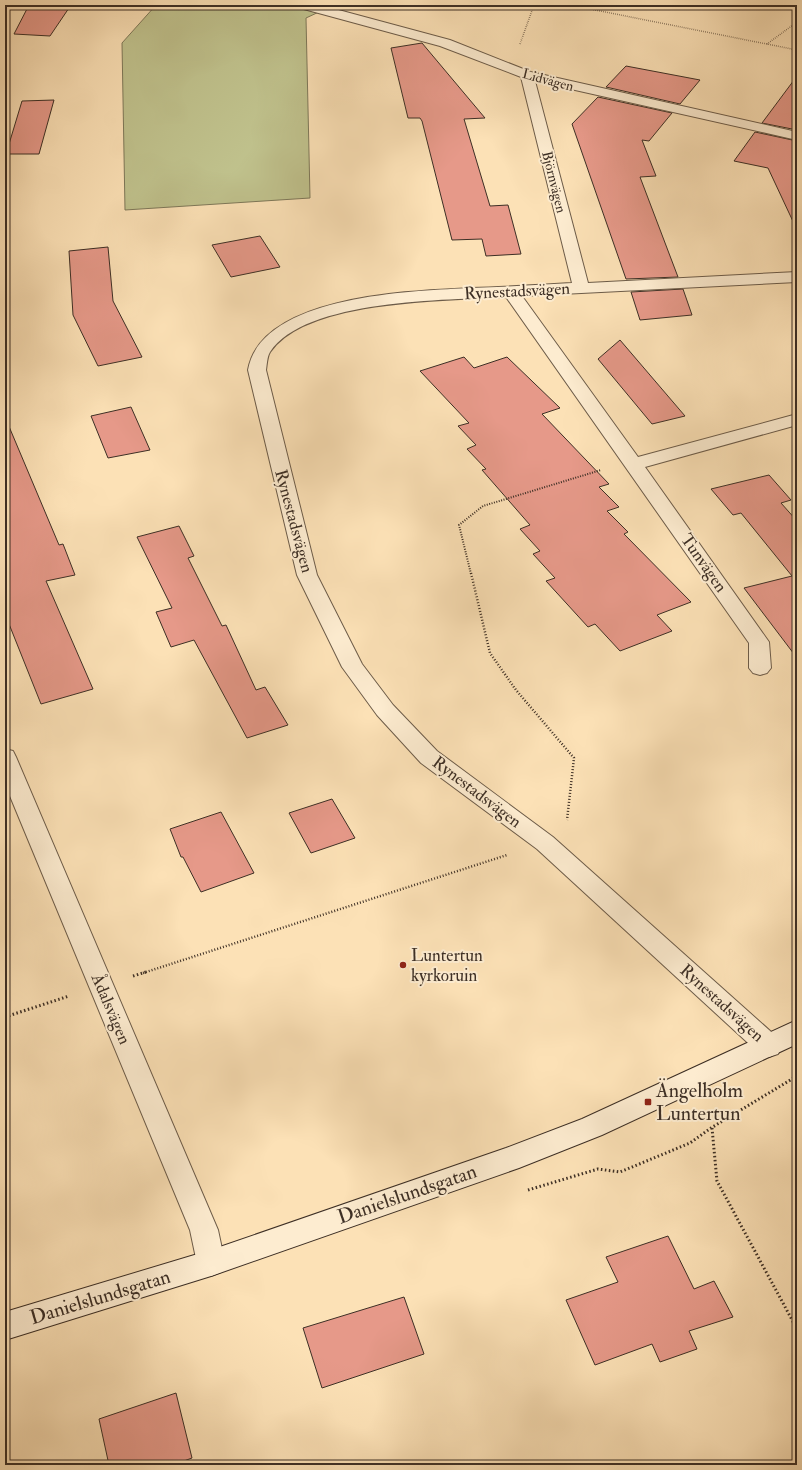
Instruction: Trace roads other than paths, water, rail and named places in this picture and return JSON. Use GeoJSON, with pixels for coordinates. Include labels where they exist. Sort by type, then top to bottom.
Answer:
{"type":"FeatureCollection","features":[{"type":"Feature","properties":{"kind":"street","name":"Lidvägen"},"geometry":{"type":"LineString","coordinates":[[305,5],[445,43],[489,59],[527,76],[797,136]]}},
{"type":"Feature","properties":{"kind":"street","name":"Björnvägen"},"geometry":{"type":"LineString","coordinates":[[527,76],[581,288]]}},
{"type":"Feature","properties":{"kind":"street","name":"Rynestadsvägen"},"geometry":{"type":"LineString","coordinates":[[769,1046],[545,843],[429,757],[385,710],[353,667],[307,575],[257,370],[262,350],[272,340],[300,323],[331,311],[374,300],[400,297],[797,277]]}},
{"type":"Feature","properties":{"kind":"street","name":"Tunvägen"},"geometry":{"type":"LineString","coordinates":[[511,292],[759,642],[760,668]]}},
{"type":"Feature","properties":{"kind":"street"},"geometry":{"type":"LineString","coordinates":[[634,464],[797,419]]}},
{"type":"Feature","properties":{"kind":"street","name":"Ådalsvägen"},"geometry":{"type":"LineString","coordinates":[[5,757],[204,1230],[211,1263]]}},
{"type":"Feature","properties":{"kind":"street","name":"Danielslundsgatan"},"geometry":{"type":"LineString","coordinates":[[5,1326],[211,1263],[509,1159],[592,1127],[769,1046],[797,1031]]}},
{"type":"Feature","properties":{"kind":"place","name":"Luntertun kyrkoruin"},"geometry":{"type":"Point","coordinates":[403,965]}},
{"type":"Feature","properties":{"kind":"place","name":"Ängelholm Luntertun"},"geometry":{"type":"Point","coordinates":[648,1102]}}]}
